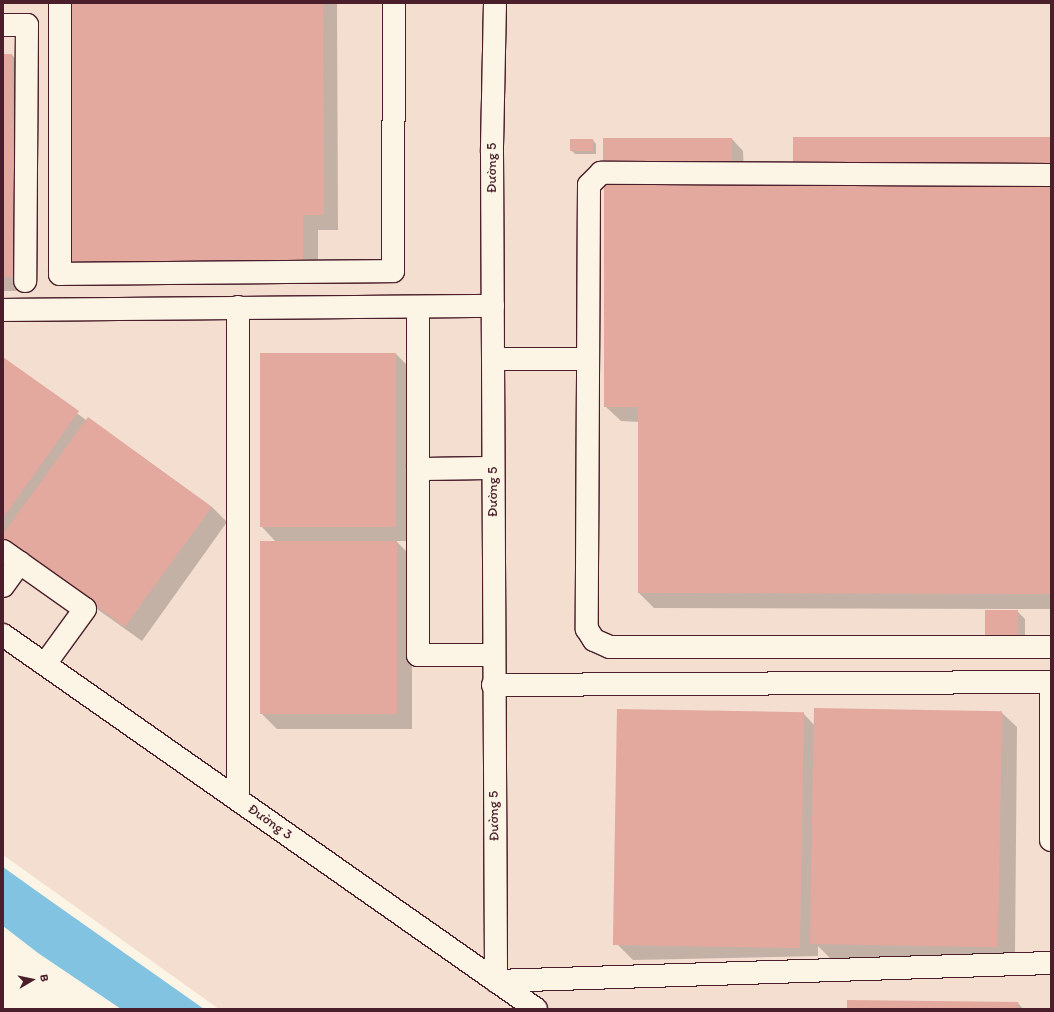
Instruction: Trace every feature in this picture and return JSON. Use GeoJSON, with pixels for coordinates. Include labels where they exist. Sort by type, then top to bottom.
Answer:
{"type":"FeatureCollection","features":[{"type":"Feature","properties":{"kind":"street"},"geometry":{"type":"LineString","coordinates":[[60,3],[60,274],[392,271],[394,3]]}},
{"type":"Feature","properties":{"kind":"street","name":"Đường 5"},"geometry":{"type":"LineString","coordinates":[[495,3],[493,685],[496,981]]}},
{"type":"Feature","properties":{"kind":"street"},"geometry":{"type":"LineString","coordinates":[[3,25],[27,25],[25,280]]}},
{"type":"Feature","properties":{"kind":"street"},"geometry":{"type":"LineString","coordinates":[[1051,174],[601,174],[589,185],[587,629],[594,640],[610,647],[1051,647]]}},
{"type":"Feature","properties":{"kind":"street"},"geometry":{"type":"LineString","coordinates":[[3,310],[493,306]]}},
{"type":"Feature","properties":{"kind":"street"},"geometry":{"type":"LineString","coordinates":[[418,307],[418,656],[493,655]]}},
{"type":"Feature","properties":{"kind":"street"},"geometry":{"type":"LineString","coordinates":[[238,308],[238,800]]}},
{"type":"Feature","properties":{"kind":"street"},"geometry":{"type":"LineString","coordinates":[[493,359],[588,358]]}},
{"type":"Feature","properties":{"kind":"street"},"geometry":{"type":"LineString","coordinates":[[418,468],[493,468]]}},
{"type":"Feature","properties":{"kind":"street"},"geometry":{"type":"LineString","coordinates":[[3,586],[11,557],[85,609],[45,664]]}},
{"type":"Feature","properties":{"kind":"street","name":"Đường 3"},"geometry":{"type":"LineString","coordinates":[[3,635],[536,1009]]}},
{"type":"Feature","properties":{"kind":"street"},"geometry":{"type":"LineString","coordinates":[[493,685],[1050,682],[1051,840]]}},
{"type":"Feature","properties":{"kind":"street"},"geometry":{"type":"LineString","coordinates":[[496,981],[1051,963]]}},
{"type":"Feature","properties":{"kind":"shaded area"},"geometry":{"type":"Polygon","coordinates":[[[3,3],[1051,3],[1051,1009],[219,1009],[3,855],[3,3]]]}},
{"type":"Feature","properties":{"kind":"water"},"geometry":{"type":"Polygon","coordinates":[[[3,867],[204,1009],[121,1009],[38,953],[3,926],[3,867]]]}},
{"type":"Feature","properties":{"kind":"building"},"geometry":{"type":"Polygon","coordinates":[[[66,3],[323,3],[324,215],[303,215],[303,267],[68,268],[66,3]]]}},
{"type":"Feature","properties":{"kind":"building"},"geometry":{"type":"Polygon","coordinates":[[[3,54],[12,54],[14,277],[3,277],[3,54]]]}},
{"type":"Feature","properties":{"kind":"building"},"geometry":{"type":"Polygon","coordinates":[[[793,137],[1051,137],[1051,168],[793,168],[793,137]]]}},
{"type":"Feature","properties":{"kind":"building"},"geometry":{"type":"Polygon","coordinates":[[[603,138],[732,138],[732,161],[603,161],[603,138]]]}},
{"type":"Feature","properties":{"kind":"building"},"geometry":{"type":"Polygon","coordinates":[[[570,139],[593,139],[593,151],[570,151],[570,139]]]}},
{"type":"Feature","properties":{"kind":"building"},"geometry":{"type":"Polygon","coordinates":[[[604,183],[1051,184],[1051,594],[638,593],[638,407],[604,407],[604,183]]]}},
{"type":"Feature","properties":{"kind":"building"},"geometry":{"type":"Polygon","coordinates":[[[260,353],[396,353],[396,527],[260,527],[260,353]]]}},
{"type":"Feature","properties":{"kind":"building"},"geometry":{"type":"Polygon","coordinates":[[[3,357],[79,411],[3,518],[3,357]]]}},
{"type":"Feature","properties":{"kind":"building"},"geometry":{"type":"Polygon","coordinates":[[[88,417],[212,507],[125,627],[3,538],[3,534],[88,417]]]}},
{"type":"Feature","properties":{"kind":"building"},"geometry":{"type":"Polygon","coordinates":[[[260,541],[397,541],[397,714],[260,714],[260,541]]]}},
{"type":"Feature","properties":{"kind":"building"},"geometry":{"type":"Polygon","coordinates":[[[985,610],[1018,610],[1018,637],[985,637],[985,610]]]}},
{"type":"Feature","properties":{"kind":"building"},"geometry":{"type":"Polygon","coordinates":[[[814,708],[1002,711],[998,947],[810,944],[814,708]]]}},
{"type":"Feature","properties":{"kind":"building"},"geometry":{"type":"Polygon","coordinates":[[[617,709],[804,712],[800,948],[613,945],[617,709]]]}},
{"type":"Feature","properties":{"kind":"building"},"geometry":{"type":"Polygon","coordinates":[[[847,1000],[1018,1002],[1018,1009],[847,1009],[847,1000]]]}}]}
